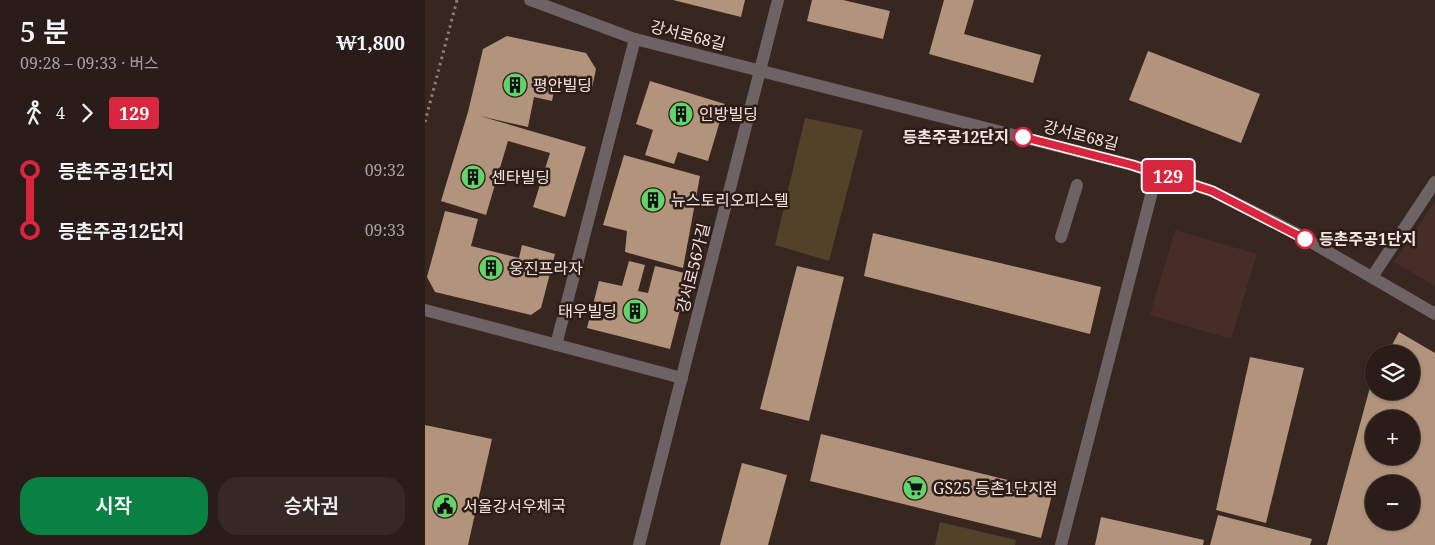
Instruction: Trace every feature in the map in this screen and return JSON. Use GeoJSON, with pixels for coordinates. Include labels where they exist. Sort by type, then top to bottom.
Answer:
{"type":"FeatureCollection","features":[{"type":"Feature","properties":{"kind":"street","name":"강서로68길"},"geometry":{"type":"LineString","coordinates":[[530,0],[635,39],[1132,165],[1212,191],[1292,231],[1435,314]]}},
{"type":"Feature","properties":{"kind":"street","name":"강서로56가길"},"geometry":{"type":"LineString","coordinates":[[639,545],[778,0]]}},
{"type":"Feature","properties":{"kind":"street","name":"강서로68길"},"geometry":{"type":"LineString","coordinates":[[556,345],[635,39]]}},
{"type":"Feature","properties":{"kind":"street"},"geometry":{"type":"LineString","coordinates":[[1061,545],[1157,172]]}},
{"type":"Feature","properties":{"kind":"street"},"geometry":{"type":"LineString","coordinates":[[1372,277],[1435,182]]}},
{"type":"Feature","properties":{"kind":"street"},"geometry":{"type":"LineString","coordinates":[[1061,237],[1077,186]]}},
{"type":"Feature","properties":{"kind":"street"},"geometry":{"type":"LineString","coordinates":[[425,310],[682,378]]}},
{"type":"Feature","properties":{"kind":"path"},"geometry":{"type":"LineString","coordinates":[[425,122],[457,0]]}},
{"type":"Feature","properties":{"kind":"shaded area"},"geometry":{"type":"Polygon","coordinates":[[[805,118],[863,130],[829,261],[775,245],[805,118]]]}},
{"type":"Feature","properties":{"kind":"shaded area"},"geometry":{"type":"Polygon","coordinates":[[[1435,201],[1435,286],[1394,262],[1435,201]]]}},
{"type":"Feature","properties":{"kind":"shaded area"},"geometry":{"type":"Polygon","coordinates":[[[1175,230],[1257,254],[1231,339],[1150,315],[1175,230]]]}},
{"type":"Feature","properties":{"kind":"shaded area"},"geometry":{"type":"Polygon","coordinates":[[[940,522],[1016,540],[1015,545],[935,545],[940,522]]]}},
{"type":"Feature","properties":{"kind":"building"},"geometry":{"type":"Polygon","coordinates":[[[673,0],[745,0],[741,17],[673,0]]]}},
{"type":"Feature","properties":{"kind":"building"},"geometry":{"type":"Polygon","coordinates":[[[812,0],[843,0],[890,11],[883,39],[807,21],[812,0]]]}},
{"type":"Feature","properties":{"kind":"building"},"geometry":{"type":"Polygon","coordinates":[[[944,0],[974,0],[964,34],[1041,55],[1033,83],[929,54],[944,0]]]}},
{"type":"Feature","properties":{"kind":"building"},"geometry":{"type":"Polygon","coordinates":[[[507,36],[586,53],[596,69],[592,88],[556,81],[552,101],[534,97],[528,127],[480,116],[586,147],[565,217],[533,207],[550,153],[508,141],[486,215],[441,201],[468,112],[483,49],[507,36]]]}},
{"type":"Feature","properties":{"kind":"building"},"geometry":{"type":"Polygon","coordinates":[[[1148,51],[1260,94],[1241,143],[1129,100],[1148,51]]]}},
{"type":"Feature","properties":{"kind":"building","name":"인방빌딩"},"geometry":{"type":"Polygon","coordinates":[[[650,81],[725,104],[708,161],[678,152],[674,164],[645,155],[653,130],[636,124],[650,81]]]}},
{"type":"Feature","properties":{"kind":"building","name":"뉴스토리오피스텔"},"geometry":{"type":"Polygon","coordinates":[[[624,155],[700,176],[683,268],[625,252],[627,231],[603,225],[624,155]]]}},
{"type":"Feature","properties":{"kind":"building","name":"웅진프라자"},"geometry":{"type":"Polygon","coordinates":[[[445,211],[478,219],[471,246],[519,258],[522,245],[555,254],[541,308],[531,315],[435,292],[427,277],[445,211]]]}},
{"type":"Feature","properties":{"kind":"building"},"geometry":{"type":"Polygon","coordinates":[[[873,233],[1101,287],[1090,334],[864,276],[873,233]]]}},
{"type":"Feature","properties":{"kind":"building","name":"태우빌딩"},"geometry":{"type":"Polygon","coordinates":[[[629,261],[645,265],[638,291],[648,293],[655,266],[689,274],[670,349],[587,328],[599,281],[622,286],[629,261]]]}},
{"type":"Feature","properties":{"kind":"building"},"geometry":{"type":"Polygon","coordinates":[[[797,266],[844,277],[809,421],[760,409],[797,266]]]}},
{"type":"Feature","properties":{"kind":"building"},"geometry":{"type":"Polygon","coordinates":[[[1399,332],[1435,353],[1435,545],[1327,545],[1367,400],[1420,400],[1420,345],[1392,345],[1399,332]]]}},
{"type":"Feature","properties":{"kind":"building"},"geometry":{"type":"Polygon","coordinates":[[[1250,357],[1304,368],[1266,523],[1216,510],[1250,357]]]}},
{"type":"Feature","properties":{"kind":"building"},"geometry":{"type":"Polygon","coordinates":[[[425,425],[492,439],[468,545],[425,545],[425,425]]]}},
{"type":"Feature","properties":{"kind":"building"},"geometry":{"type":"Polygon","coordinates":[[[821,434],[1053,491],[1041,538],[810,481],[821,434]]]}},
{"type":"Feature","properties":{"kind":"building"},"geometry":{"type":"Polygon","coordinates":[[[742,463],[787,475],[768,545],[720,545],[742,463]]]}},
{"type":"Feature","properties":{"kind":"building"},"geometry":{"type":"Polygon","coordinates":[[[1218,515],[1312,539],[1310,545],[1210,545],[1218,515]]]}},
{"type":"Feature","properties":{"kind":"building"},"geometry":{"type":"Polygon","coordinates":[[[1101,517],[1204,540],[1203,545],[1095,545],[1101,517]]]}},
{"type":"Feature","properties":{"kind":"bus line","name":"129"},"geometry":{"type":"LineString","coordinates":[[1023,137],[1132,165],[1212,191],[1305,239]]}},
{"type":"Feature","properties":{"kind":"place","name":"평안빌딩"},"geometry":{"type":"Point","coordinates":[515,85]}},
{"type":"Feature","properties":{"kind":"place","name":"인방빌딩"},"geometry":{"type":"Point","coordinates":[681,114]}},
{"type":"Feature","properties":{"kind":"place","name":"등촌주공12단지"},"geometry":{"type":"Point","coordinates":[1023,137]}},
{"type":"Feature","properties":{"kind":"place","name":"센타빌딩"},"geometry":{"type":"Point","coordinates":[473,177]}},
{"type":"Feature","properties":{"kind":"place","name":"뉴스토리오피스텔"},"geometry":{"type":"Point","coordinates":[653,200]}},
{"type":"Feature","properties":{"kind":"place","name":"등촌주공1단지"},"geometry":{"type":"Point","coordinates":[1305,239]}},
{"type":"Feature","properties":{"kind":"place","name":"웅진프라자"},"geometry":{"type":"Point","coordinates":[491,268]}},
{"type":"Feature","properties":{"kind":"place","name":"태우빌딩"},"geometry":{"type":"Point","coordinates":[635,311]}},
{"type":"Feature","properties":{"kind":"place","name":"GS25 등촌1단지점"},"geometry":{"type":"Point","coordinates":[915,488]}},
{"type":"Feature","properties":{"kind":"place","name":"서울강서우체국"},"geometry":{"type":"Point","coordinates":[445,506]}}]}
